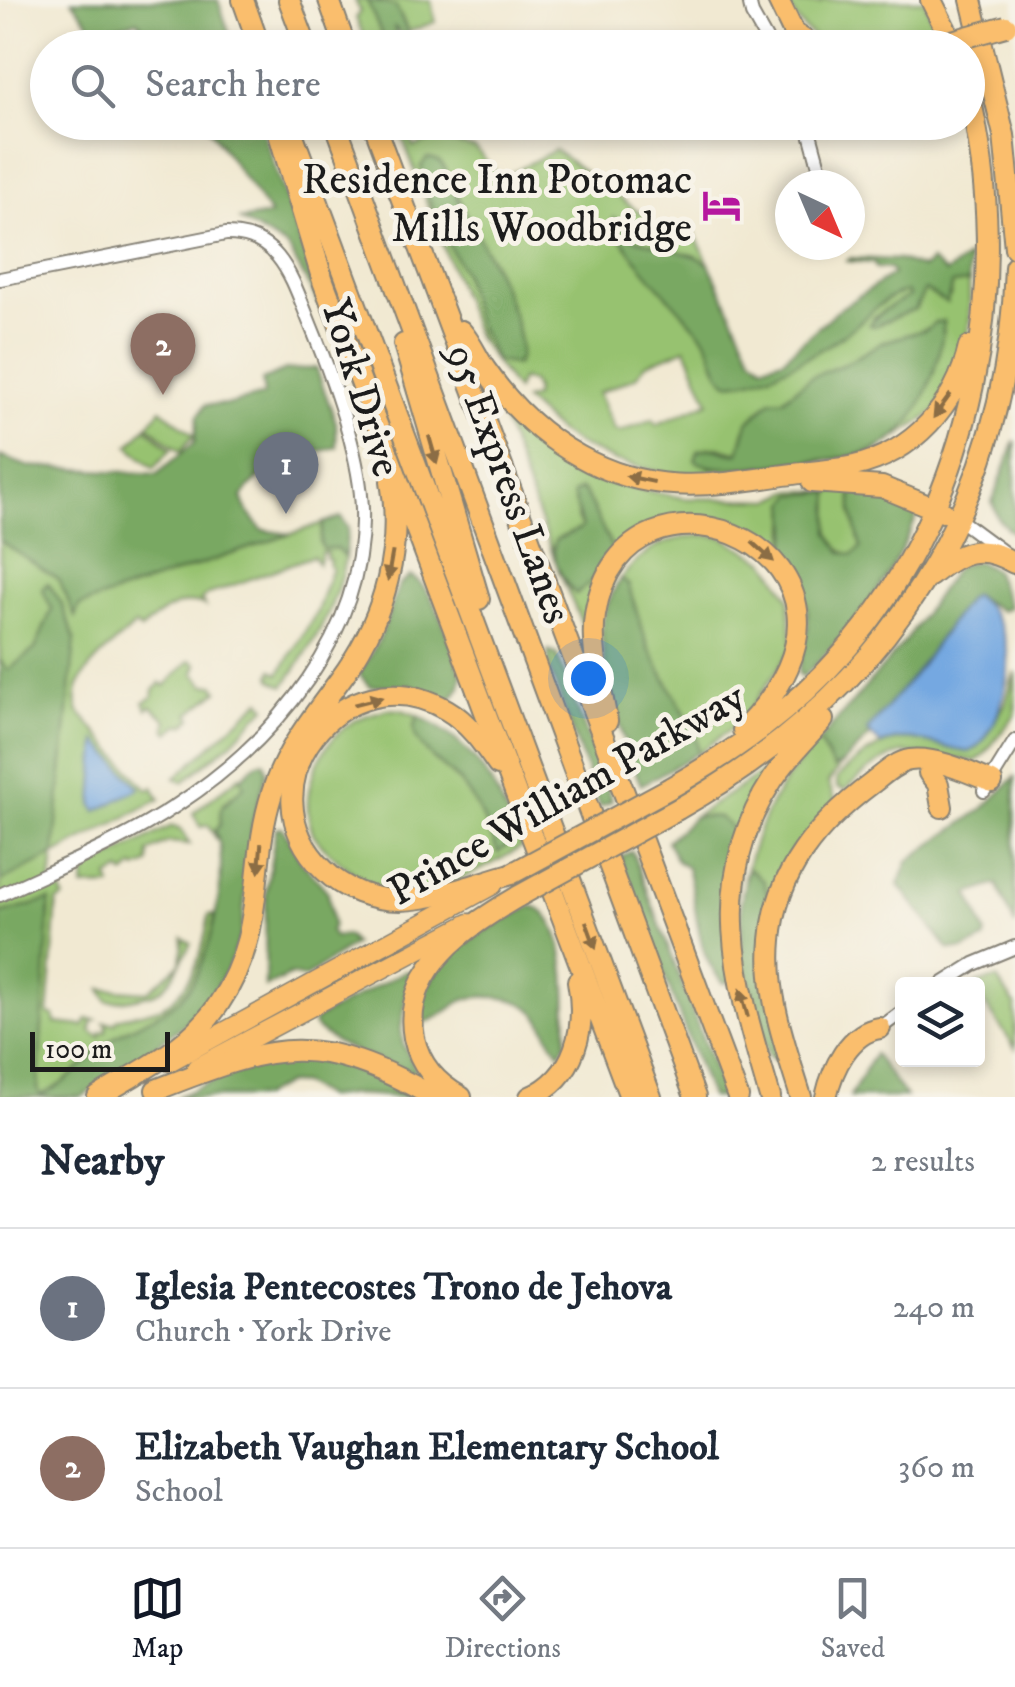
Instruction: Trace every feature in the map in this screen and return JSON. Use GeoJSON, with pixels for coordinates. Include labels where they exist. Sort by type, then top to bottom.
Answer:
{"type":"FeatureCollection","features":[{"type":"Feature","properties":{"kind":"highway"},"geometry":{"type":"LineString","coordinates":[[239,0],[247,30]]}},
{"type":"Feature","properties":{"kind":"highway"},"geometry":{"type":"LineString","coordinates":[[239,0],[252,30]]}},
{"type":"Feature","properties":{"kind":"highway"},"geometry":{"type":"LineString","coordinates":[[292,0],[302,30]]}},
{"type":"Feature","properties":{"kind":"highway"},"geometry":{"type":"LineString","coordinates":[[328,0],[339,30]]}},
{"type":"Feature","properties":{"kind":"highway"},"geometry":{"type":"LineString","coordinates":[[778,0],[792,30]]}},
{"type":"Feature","properties":{"kind":"highway"},"geometry":{"type":"LineString","coordinates":[[931,0],[947,30]]}},
{"type":"Feature","properties":{"kind":"highway"},"geometry":{"type":"LineString","coordinates":[[942,0],[951,30]]}},
{"type":"Feature","properties":{"kind":"highway"},"geometry":{"type":"LineString","coordinates":[[971,0],[978,30]]}},
{"type":"Feature","properties":{"kind":"highway"},"geometry":{"type":"LineString","coordinates":[[985,32],[1011,25]]}},
{"type":"Feature","properties":{"kind":"highway"},"geometry":{"type":"LineString","coordinates":[[985,57],[1004,135],[1015,248]]}},
{"type":"Feature","properties":{"kind":"highway"},"geometry":{"type":"LineString","coordinates":[[280,140],[322,281],[630,1097]]}},
{"type":"Feature","properties":{"kind":"highway"},"geometry":{"type":"LineString","coordinates":[[295,140],[651,1097]]}},
{"type":"Feature","properties":{"kind":"highway","name":"95 Express Lanes"},"geometry":{"type":"LineString","coordinates":[[342,140],[696,1097]]}},
{"type":"Feature","properties":{"kind":"highway"},"geometry":{"type":"LineString","coordinates":[[380,140],[738,1097]]}},
{"type":"Feature","properties":{"kind":"highway","name":"Prince William Parkway"},"geometry":{"type":"LineString","coordinates":[[511,874],[670,788],[752,737],[833,664],[884,599],[933,507],[972,394],[984,327],[988,247],[985,186],[977,140]]}},
{"type":"Feature","properties":{"kind":"highway"},"geometry":{"type":"LineString","coordinates":[[371,221],[432,445],[542,802]]}},
{"type":"Feature","properties":{"kind":"highway"},"geometry":{"type":"LineString","coordinates":[[447,315],[467,337],[508,399],[558,443],[598,466],[642,480],[690,488],[720,485],[866,463],[916,436],[944,406],[960,377],[988,247]]}},
{"type":"Feature","properties":{"kind":"highway","name":"Prince William Parkway"},"geometry":{"type":"LineString","coordinates":[[519,896],[756,762],[813,716],[866,661],[924,580],[976,478],[998,408],[1014,320],[1015,267]]}},
{"type":"Feature","properties":{"kind":"highway"},"geometry":{"type":"LineString","coordinates":[[101,1097],[178,1048],[218,1007],[252,929],[266,815],[280,770],[303,730],[354,659],[375,620],[389,574],[395,521],[390,472],[370,402]]}},
{"type":"Feature","properties":{"kind":"highway"},"geometry":{"type":"LineString","coordinates":[[720,485],[867,484],[904,494],[956,518]]}},
{"type":"Feature","properties":{"kind":"highway"},"geometry":{"type":"LineString","coordinates":[[614,767],[594,632],[603,584],[629,549],[662,530],[691,524],[735,532],[774,560],[790,586],[798,615],[796,646],[786,674],[756,718],[670,788]]}},
{"type":"Feature","properties":{"kind":"highway"},"geometry":{"type":"LineString","coordinates":[[924,580],[958,555],[970,552],[992,552],[1015,563]]}},
{"type":"Feature","properties":{"kind":"highway"},"geometry":{"type":"LineString","coordinates":[[770,1097],[732,949],[736,872],[748,827],[772,782],[838,703],[866,661]]}},
{"type":"Feature","properties":{"kind":"highway"},"geometry":{"type":"LineString","coordinates":[[511,874],[442,894],[400,900],[371,896],[341,884],[309,852],[296,821],[294,781],[301,756],[316,732],[345,708],[372,698],[421,699],[457,717],[487,749],[530,830]]}},
{"type":"Feature","properties":{"kind":"highway"},"geometry":{"type":"LineString","coordinates":[[801,1097],[781,1035],[772,988],[774,918],[786,880],[810,841],[835,814],[895,766],[912,760],[934,763],[981,784]]}},
{"type":"Feature","properties":{"kind":"highway"},"geometry":{"type":"LineString","coordinates":[[930,773],[938,784],[942,807]]}},
{"type":"Feature","properties":{"kind":"highway"},"geometry":{"type":"LineString","coordinates":[[883,775],[930,773],[981,784]]}},
{"type":"Feature","properties":{"kind":"highway"},"geometry":{"type":"LineString","coordinates":[[462,1097],[439,1083],[423,1063],[412,1025],[415,999],[423,979],[445,949],[483,917],[519,896]]}},
{"type":"Feature","properties":{"kind":"highway"},"geometry":{"type":"LineString","coordinates":[[530,1097],[560,1076],[578,1037],[579,988],[567,930]]}},
{"type":"Feature","properties":{"kind":"highway"},"geometry":{"type":"LineString","coordinates":[[826,1097],[846,1052],[867,1031],[880,1028]]}},
{"type":"Feature","properties":{"kind":"highway"},"geometry":{"type":"LineString","coordinates":[[836,1097],[849,1063],[880,1028]]}},
{"type":"Feature","properties":{"kind":"highway"},"geometry":{"type":"LineString","coordinates":[[150,1093],[244,1056],[311,1050],[357,1059],[434,1097]]}},
{"type":"Feature","properties":{"kind":"main road","name":"Prince William Parkway"},"geometry":{"type":"LineString","coordinates":[[101,1097],[511,874]]}},
{"type":"Feature","properties":{"kind":"main road","name":"Prince William Parkway"},"geometry":{"type":"LineString","coordinates":[[150,1093],[519,896]]}},
{"type":"Feature","properties":{"kind":"street"},"geometry":{"type":"LineString","coordinates":[[749,0],[761,30]]}},
{"type":"Feature","properties":{"kind":"street"},"geometry":{"type":"LineString","coordinates":[[812,140],[820,170]]}},
{"type":"Feature","properties":{"kind":"street","name":"York Drive"},"geometry":{"type":"LineString","coordinates":[[0,279],[226,234],[249,236],[262,242],[286,266],[315,335],[355,458],[362,531],[359,568],[344,617],[313,671],[259,737],[216,776],[162,814],[0,895]]}},
{"type":"Feature","properties":{"kind":"street"},"geometry":{"type":"LineString","coordinates":[[956,518],[1015,563]]}},
{"type":"Feature","properties":{"kind":"street"},"geometry":{"type":"LineString","coordinates":[[981,784],[1015,740]]}},
{"type":"Feature","properties":{"kind":"street"},"geometry":{"type":"LineString","coordinates":[[954,977],[980,962],[1011,952]]}},
{"type":"Feature","properties":{"kind":"street"},"geometry":{"type":"LineString","coordinates":[[880,1028],[895,1017]]}},
{"type":"Feature","properties":{"kind":"green space"},"geometry":{"type":"Polygon","coordinates":[[[72,0],[218,0],[228,30],[144,30],[138,21],[94,30],[72,0]]]}},
{"type":"Feature","properties":{"kind":"green space"},"geometry":{"type":"Polygon","coordinates":[[[355,0],[367,0],[380,30],[361,30],[356,18],[360,11],[355,0]]]}},
{"type":"Feature","properties":{"kind":"green space"},"geometry":{"type":"Polygon","coordinates":[[[367,0],[396,6],[406,30],[394,26],[395,30],[380,30],[367,0]]]}},
{"type":"Feature","properties":{"kind":"green space"},"geometry":{"type":"Polygon","coordinates":[[[378,0],[431,0],[435,22],[407,30],[402,18],[378,0]]]}},
{"type":"Feature","properties":{"kind":"green space"},"geometry":{"type":"Polygon","coordinates":[[[786,0],[797,0],[800,4],[822,0],[925,0],[935,30],[806,30],[786,0]]]}},
{"type":"Feature","properties":{"kind":"green space"},"geometry":{"type":"Polygon","coordinates":[[[217,140],[266,140],[326,317],[288,248],[240,220],[270,215],[217,140]]]}},
{"type":"Feature","properties":{"kind":"green space"},"geometry":{"type":"Polygon","coordinates":[[[403,140],[411,140],[413,147],[443,140],[475,148],[501,178],[555,150],[671,236],[693,231],[709,264],[695,256],[631,238],[618,219],[612,221],[633,253],[696,325],[729,382],[760,377],[796,363],[844,334],[893,297],[907,292],[909,297],[873,318],[874,326],[915,309],[925,290],[941,300],[951,296],[952,284],[969,282],[970,318],[965,349],[936,411],[870,455],[707,477],[671,475],[615,461],[578,444],[557,431],[524,400],[534,397],[531,382],[521,379],[516,391],[477,337],[403,140]],[[430,158],[421,166],[434,214],[462,270],[479,328],[496,360],[512,316],[493,263],[444,167],[430,158]],[[936,322],[927,329],[883,342],[845,364],[811,377],[783,399],[771,401],[745,430],[739,453],[707,448],[709,468],[824,461],[884,445],[909,421],[929,383],[944,323],[936,322]],[[686,348],[645,365],[636,377],[598,393],[614,430],[620,432],[653,419],[656,425],[709,402],[686,348]]]}},
{"type":"Feature","properties":{"kind":"green space"},"geometry":{"type":"Polygon","coordinates":[[[427,158],[437,160],[447,171],[501,283],[518,332],[520,351],[516,365],[496,361],[476,321],[462,270],[435,219],[421,166],[427,158]]]}},
{"type":"Feature","properties":{"kind":"green space"},"geometry":{"type":"Polygon","coordinates":[[[614,218],[632,238],[695,256],[709,264],[752,356],[764,365],[783,359],[835,312],[893,274],[873,263],[848,260],[899,260],[923,268],[931,261],[946,273],[968,257],[969,282],[952,284],[947,303],[925,290],[915,309],[869,325],[884,310],[909,296],[907,292],[893,296],[813,354],[759,377],[729,382],[720,373],[703,335],[650,276],[616,228],[614,218]]]}},
{"type":"Feature","properties":{"kind":"green space"},"geometry":{"type":"Polygon","coordinates":[[[944,321],[934,372],[920,406],[899,434],[885,444],[847,457],[747,467],[712,467],[695,460],[698,451],[706,449],[739,453],[748,422],[771,400],[783,399],[811,377],[845,364],[883,342],[944,321]]]}},
{"type":"Feature","properties":{"kind":"green space"},"geometry":{"type":"Polygon","coordinates":[[[316,368],[336,422],[337,447],[272,469],[242,497],[262,530],[290,534],[79,606],[75,617],[59,580],[0,541],[0,456],[27,466],[157,474],[194,443],[198,416],[205,405],[229,404],[264,395],[262,380],[286,370],[316,368]]]}},
{"type":"Feature","properties":{"kind":"green space"},"geometry":{"type":"Polygon","coordinates":[[[490,386],[531,439],[577,476],[683,498],[771,500],[790,491],[852,491],[852,511],[861,548],[853,555],[843,552],[832,539],[828,522],[830,493],[787,503],[789,567],[759,539],[735,525],[709,518],[679,522],[634,538],[585,631],[558,569],[571,590],[608,559],[613,549],[580,490],[577,518],[582,528],[553,546],[555,561],[490,386]]]}},
{"type":"Feature","properties":{"kind":"green space"},"geometry":{"type":"Polygon","coordinates":[[[161,409],[194,435],[180,452],[148,425],[161,409]]]}},
{"type":"Feature","properties":{"kind":"green space"},"geometry":{"type":"Polygon","coordinates":[[[146,427],[171,449],[154,468],[129,446],[146,427]]]}},
{"type":"Feature","properties":{"kind":"green space"},"geometry":{"type":"Polygon","coordinates":[[[1015,441],[1015,535],[999,520],[992,502],[1015,441]]]}},
{"type":"Feature","properties":{"kind":"green space"},"geometry":{"type":"Polygon","coordinates":[[[580,490],[613,550],[593,580],[576,594],[558,569],[554,547],[555,540],[582,528],[573,494],[580,490]]]}},
{"type":"Feature","properties":{"kind":"green space"},"geometry":{"type":"Polygon","coordinates":[[[852,491],[910,503],[918,508],[918,514],[869,602],[803,677],[798,673],[808,628],[807,606],[785,555],[789,531],[787,503],[793,495],[830,492],[829,533],[841,552],[853,555],[861,548],[852,511],[852,491]]]}},
{"type":"Feature","properties":{"kind":"green space"},"geometry":{"type":"Polygon","coordinates":[[[0,500],[79,606],[323,523],[323,549],[337,548],[345,558],[322,625],[284,686],[270,675],[273,670],[279,674],[317,612],[332,568],[327,553],[322,552],[318,564],[313,556],[209,594],[201,600],[205,606],[179,605],[141,630],[135,625],[85,674],[76,699],[79,712],[148,790],[153,787],[160,799],[54,855],[51,884],[60,888],[64,898],[57,902],[48,1014],[54,1016],[55,1023],[84,1026],[87,1019],[96,1020],[91,1031],[100,1037],[101,1032],[106,1032],[107,1024],[103,1022],[115,1023],[117,1019],[163,1006],[190,978],[209,915],[215,915],[205,957],[183,995],[160,1013],[112,1039],[60,1087],[39,1096],[0,1097],[0,500]]]}},
{"type":"Feature","properties":{"kind":"green space"},"geometry":{"type":"Polygon","coordinates":[[[341,517],[348,528],[345,557],[337,548],[323,549],[320,542],[323,523],[341,517]]]}},
{"type":"Feature","properties":{"kind":"green space"},"geometry":{"type":"Polygon","coordinates":[[[705,535],[722,537],[767,562],[789,597],[792,648],[743,720],[698,753],[696,734],[648,647],[628,585],[620,579],[657,546],[705,535]]]}},
{"type":"Feature","properties":{"kind":"green space"},"geometry":{"type":"Polygon","coordinates":[[[976,561],[994,570],[1009,607],[1001,611],[974,595],[967,599],[916,672],[868,730],[871,735],[833,768],[819,741],[906,640],[951,574],[958,566],[976,561]]]}},
{"type":"Feature","properties":{"kind":"green space"},"geometry":{"type":"Polygon","coordinates":[[[410,576],[428,592],[435,605],[462,675],[452,698],[443,699],[411,685],[370,687],[359,674],[380,638],[399,585],[410,576]]]}},
{"type":"Feature","properties":{"kind":"green space"},"geometry":{"type":"Polygon","coordinates":[[[620,579],[628,584],[648,647],[696,734],[698,753],[641,785],[614,705],[604,659],[602,623],[620,579]]]}},
{"type":"Feature","properties":{"kind":"green space"},"geometry":{"type":"Polygon","coordinates":[[[48,583],[61,602],[75,640],[54,855],[0,882],[0,660],[8,670],[35,649],[52,609],[42,589],[48,583]]]}},
{"type":"Feature","properties":{"kind":"green space"},"geometry":{"type":"Polygon","coordinates":[[[548,651],[557,654],[612,801],[600,807],[549,668],[548,651]]]}},
{"type":"Feature","properties":{"kind":"green space"},"geometry":{"type":"Polygon","coordinates":[[[190,660],[197,664],[194,673],[218,691],[189,714],[192,718],[185,725],[178,725],[169,733],[167,720],[151,706],[147,709],[144,702],[190,660]]]}},
{"type":"Feature","properties":{"kind":"green space"},"geometry":{"type":"Polygon","coordinates":[[[1015,672],[1015,715],[976,761],[904,753],[879,763],[845,790],[837,787],[837,778],[855,762],[887,743],[910,739],[954,748],[977,748],[1005,704],[1015,672]]]}},
{"type":"Feature","properties":{"kind":"green space"},"geometry":{"type":"Polygon","coordinates":[[[261,700],[266,707],[232,742],[183,782],[175,778],[261,700]]]}},
{"type":"Feature","properties":{"kind":"green space"},"geometry":{"type":"Polygon","coordinates":[[[387,709],[419,716],[414,724],[432,758],[458,780],[481,812],[498,852],[517,838],[522,847],[449,883],[400,892],[367,882],[321,845],[313,833],[308,803],[321,757],[339,732],[351,723],[387,709]]]}},
{"type":"Feature","properties":{"kind":"green space"},"geometry":{"type":"Polygon","coordinates":[[[419,716],[455,739],[491,782],[517,838],[498,853],[467,791],[416,737],[414,726],[419,716]]]}},
{"type":"Feature","properties":{"kind":"green space"},"geometry":{"type":"Polygon","coordinates":[[[819,741],[833,767],[841,765],[828,783],[836,801],[772,907],[744,878],[763,821],[781,787],[819,741]]]}},
{"type":"Feature","properties":{"kind":"green space"},"geometry":{"type":"Polygon","coordinates":[[[264,761],[267,771],[253,822],[241,935],[209,1000],[189,1021],[81,1097],[0,1097],[0,914],[50,900],[38,1090],[41,1095],[68,1078],[116,1036],[158,1014],[185,993],[203,960],[216,914],[221,866],[215,831],[220,825],[221,808],[244,786],[241,778],[264,761]]]}},
{"type":"Feature","properties":{"kind":"green space"},"geometry":{"type":"Polygon","coordinates":[[[766,770],[772,772],[740,835],[719,817],[695,816],[766,770]]]}},
{"type":"Feature","properties":{"kind":"green space"},"geometry":{"type":"Polygon","coordinates":[[[240,776],[245,786],[223,804],[220,825],[215,831],[217,840],[208,825],[201,827],[193,813],[240,776]]]}},
{"type":"Feature","properties":{"kind":"green space"},"geometry":{"type":"Polygon","coordinates":[[[1015,777],[1015,926],[997,884],[969,894],[986,934],[984,940],[963,950],[948,949],[899,885],[908,861],[984,808],[1015,777]]]}},
{"type":"Feature","properties":{"kind":"green space"},"geometry":{"type":"Polygon","coordinates":[[[695,816],[719,817],[740,835],[731,982],[724,983],[707,959],[687,868],[677,861],[667,841],[695,816]]]}},
{"type":"Feature","properties":{"kind":"green space"},"geometry":{"type":"Polygon","coordinates":[[[172,826],[181,830],[190,844],[168,842],[149,852],[149,864],[134,867],[125,875],[121,871],[109,877],[111,886],[83,887],[86,870],[172,826]]]}},
{"type":"Feature","properties":{"kind":"green space"},"geometry":{"type":"Polygon","coordinates":[[[282,827],[302,862],[328,892],[333,925],[330,931],[334,937],[346,935],[354,944],[304,978],[291,975],[265,987],[266,893],[276,828],[282,827]]]}},
{"type":"Feature","properties":{"kind":"green space"},"geometry":{"type":"Polygon","coordinates":[[[632,851],[725,1097],[710,1097],[620,857],[632,851]]]}},
{"type":"Feature","properties":{"kind":"green space"},"geometry":{"type":"Polygon","coordinates":[[[750,869],[764,881],[769,899],[780,1056],[775,1060],[768,1056],[742,957],[741,903],[750,869]]]}},
{"type":"Feature","properties":{"kind":"green space"},"geometry":{"type":"Polygon","coordinates":[[[532,906],[545,914],[561,946],[567,1009],[566,1043],[560,1053],[535,1013],[524,1004],[507,999],[469,999],[421,1023],[425,995],[444,962],[471,940],[532,906]]]}},
{"type":"Feature","properties":{"kind":"green space"},"geometry":{"type":"Polygon","coordinates":[[[183,938],[191,943],[181,962],[183,938]]]}},
{"type":"Feature","properties":{"kind":"green space"},"geometry":{"type":"Polygon","coordinates":[[[180,964],[167,983],[153,994],[107,1001],[101,989],[147,992],[180,964]]]}},
{"type":"Feature","properties":{"kind":"green space"},"geometry":{"type":"Polygon","coordinates":[[[405,971],[411,973],[401,1028],[403,1044],[418,1074],[346,1048],[313,1024],[316,1019],[405,971]]]}},
{"type":"Feature","properties":{"kind":"green space"},"geometry":{"type":"Polygon","coordinates":[[[997,979],[1015,1005],[1015,1048],[985,1004],[985,982],[997,979]]]}},
{"type":"Feature","properties":{"kind":"green space"},"geometry":{"type":"Polygon","coordinates":[[[874,1054],[906,1097],[850,1097],[874,1054]]]}},
{"type":"Feature","properties":{"kind":"green space"},"geometry":{"type":"Polygon","coordinates":[[[294,1058],[342,1064],[413,1097],[326,1097],[302,1084],[288,1083],[261,1097],[177,1097],[229,1074],[294,1058]]]}},
{"type":"Feature","properties":{"kind":"water"},"geometry":{"type":"Polygon","coordinates":[[[974,595],[997,621],[1007,653],[1006,687],[987,736],[969,752],[903,739],[881,745],[867,731],[916,672],[967,599],[974,595]]]}},
{"type":"Feature","properties":{"kind":"water"},"geometry":{"type":"Polygon","coordinates":[[[97,741],[140,788],[97,811],[93,805],[97,741]]]}},
{"type":"Feature","properties":{"kind":"place","name":"Residence Inn Potomac Mills Woodbridge"},"geometry":{"type":"Point","coordinates":[722,205]}},
{"type":"Feature","properties":{"kind":"place","name":"Elizabeth Vaughan Elementary School"},"geometry":{"type":"Point","coordinates":[163,395]}},
{"type":"Feature","properties":{"kind":"place","name":"Iglesia Pentecostes Trono de Jehova"},"geometry":{"type":"Point","coordinates":[286,514]}}]}
